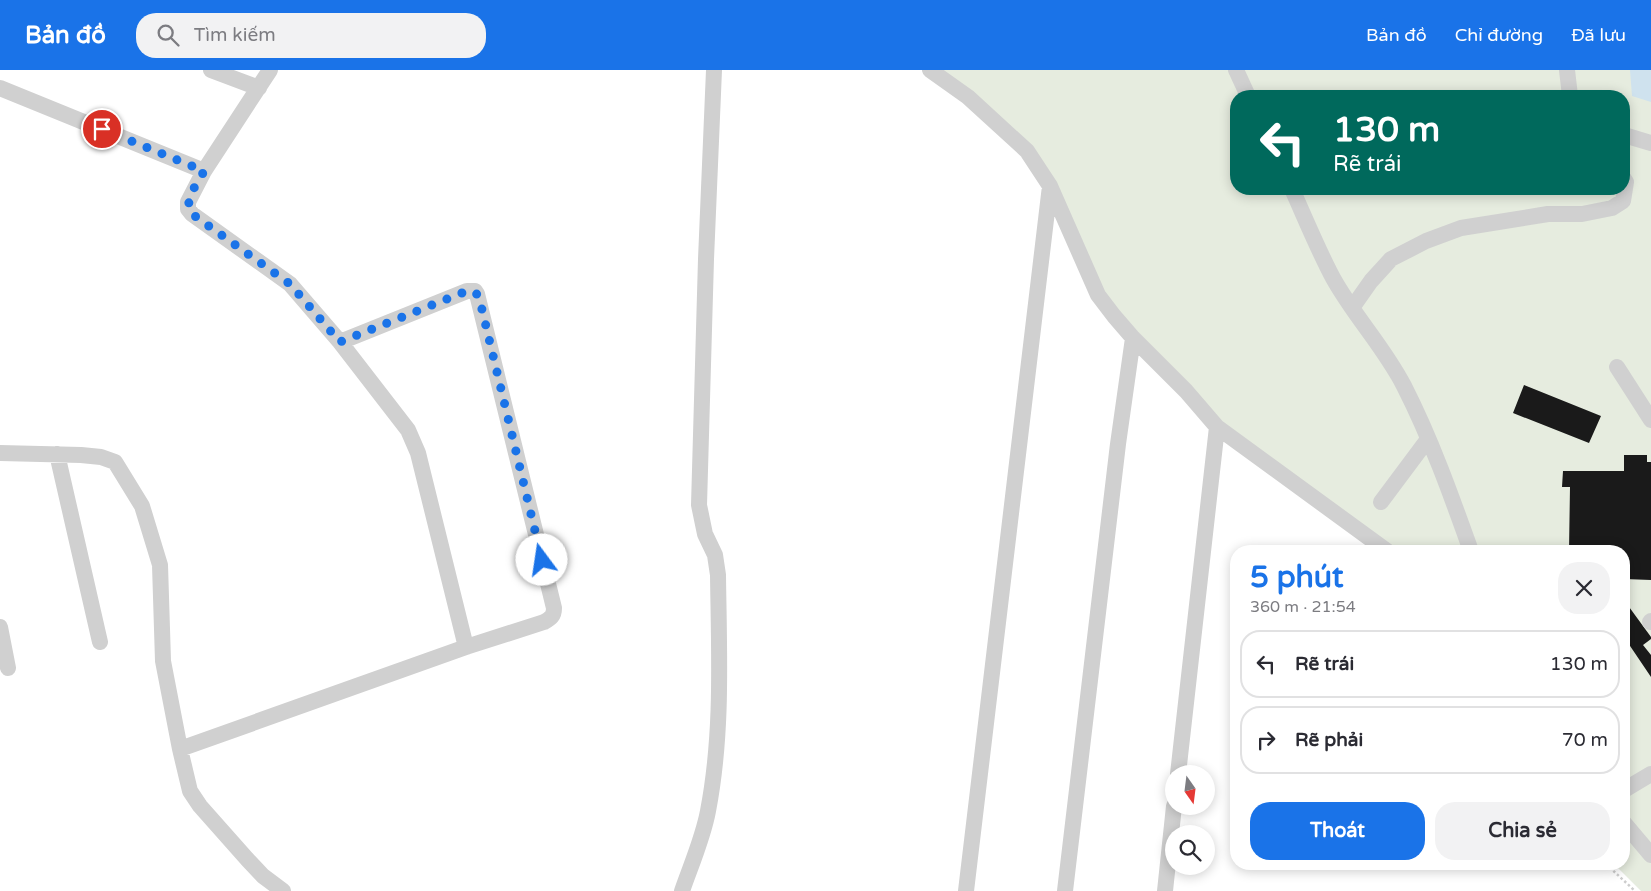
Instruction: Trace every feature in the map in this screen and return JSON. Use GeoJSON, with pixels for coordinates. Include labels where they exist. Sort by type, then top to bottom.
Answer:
{"type":"FeatureCollection","features":[{"type":"Feature","properties":{"kind":"street"},"geometry":{"type":"LineString","coordinates":[[211,70],[259,88]]}},
{"type":"Feature","properties":{"kind":"street"},"geometry":{"type":"LineString","coordinates":[[270,70],[204,171],[188,202],[188,209],[192,214],[290,284],[340,342],[408,430],[418,453],[466,647]]}},
{"type":"Feature","properties":{"kind":"street"},"geometry":{"type":"LineString","coordinates":[[682,891],[708,813],[719,723],[718,575],[715,555],[705,534],[699,505],[714,70]]}},
{"type":"Feature","properties":{"kind":"street"},"geometry":{"type":"LineString","coordinates":[[930,70],[968,97],[1027,152],[1050,186],[1098,295],[1133,338],[1186,391],[1217,427],[1379,545]]}},
{"type":"Feature","properties":{"kind":"street"},"geometry":{"type":"LineString","coordinates":[[1236,70],[1245,90]]}},
{"type":"Feature","properties":{"kind":"street"},"geometry":{"type":"LineString","coordinates":[[1567,70],[1569,90]]}},
{"type":"Feature","properties":{"kind":"street"},"geometry":{"type":"LineString","coordinates":[[0,88],[204,171]]}},
{"type":"Feature","properties":{"kind":"street"},"geometry":{"type":"LineString","coordinates":[[1630,137],[1651,143]]}},
{"type":"Feature","properties":{"kind":"street"},"geometry":{"type":"LineString","coordinates":[[966,891],[1050,186]]}},
{"type":"Feature","properties":{"kind":"street"},"geometry":{"type":"LineString","coordinates":[[1295,195],[1333,278],[1392,363],[1404,386],[1440,466],[1469,545]]}},
{"type":"Feature","properties":{"kind":"street"},"geometry":{"type":"LineString","coordinates":[[1352,308],[1371,281],[1391,259],[1426,241],[1461,228],[1548,214],[1582,214],[1612,208],[1623,202],[1624,195]]}},
{"type":"Feature","properties":{"kind":"street"},"geometry":{"type":"LineString","coordinates":[[180,749],[466,647],[544,622],[551,618],[554,613],[479,297],[475,292],[467,291],[340,342]]}},
{"type":"Feature","properties":{"kind":"street"},"geometry":{"type":"LineString","coordinates":[[1065,891],[1118,444],[1133,338]]}},
{"type":"Feature","properties":{"kind":"street"},"geometry":{"type":"LineString","coordinates":[[1617,367],[1651,420]]}},
{"type":"Feature","properties":{"kind":"street"},"geometry":{"type":"LineString","coordinates":[[1179,765],[1217,427]]}},
{"type":"Feature","properties":{"kind":"street"},"geometry":{"type":"LineString","coordinates":[[1381,502],[1428,439]]}},
{"type":"Feature","properties":{"kind":"street"},"geometry":{"type":"LineString","coordinates":[[0,453],[101,457],[114,462],[142,506],[160,565],[164,660],[180,749],[190,791],[200,806],[263,876],[283,891]]}},
{"type":"Feature","properties":{"kind":"street"},"geometry":{"type":"LineString","coordinates":[[57,454],[100,642]]}},
{"type":"Feature","properties":{"kind":"street"},"geometry":{"type":"LineString","coordinates":[[0,627],[8,668]]}},
{"type":"Feature","properties":{"kind":"street"},"geometry":{"type":"LineString","coordinates":[[1630,786],[1651,774]]}},
{"type":"Feature","properties":{"kind":"street"},"geometry":{"type":"LineString","coordinates":[[1165,891],[1173,815]]}},
{"type":"Feature","properties":{"kind":"street"},"geometry":{"type":"LineString","coordinates":[[1630,830],[1651,855]]}},
{"type":"Feature","properties":{"kind":"path"},"geometry":{"type":"LineString","coordinates":[[1612,870],[1635,891]]}},
{"type":"Feature","properties":{"kind":"shaded area"},"geometry":{"type":"Polygon","coordinates":[[[940,70],[1651,70],[1651,891],[1641,891],[1620,870],[1630,870],[1630,545],[1388,545],[1220,424],[1103,293],[1054,183],[940,70]]]}},
{"type":"Feature","properties":{"kind":"water"},"geometry":{"type":"Polygon","coordinates":[[[1630,70],[1651,70],[1651,102],[1632,96],[1630,70]]]}},
{"type":"Feature","properties":{"kind":"building"},"geometry":{"type":"Polygon","coordinates":[[[1524,385],[1601,416],[1589,443],[1513,413],[1524,385]]]}},
{"type":"Feature","properties":{"kind":"building"},"geometry":{"type":"Polygon","coordinates":[[[1624,455],[1647,455],[1647,462],[1651,462],[1651,580],[1630,579],[1630,545],[1569,545],[1570,487],[1562,487],[1563,471],[1624,471],[1624,455]]]}},
{"type":"Feature","properties":{"kind":"building"},"geometry":{"type":"Polygon","coordinates":[[[1630,608],[1651,637],[1643,645],[1651,655],[1651,677],[1630,646],[1630,608]]]}},
{"type":"Feature","properties":{"kind":"route"},"geometry":{"type":"LineString","coordinates":[[102,129],[204,171],[188,202],[188,209],[192,214],[290,284],[340,342],[467,291],[475,292],[479,297],[542,560]]}}]}
